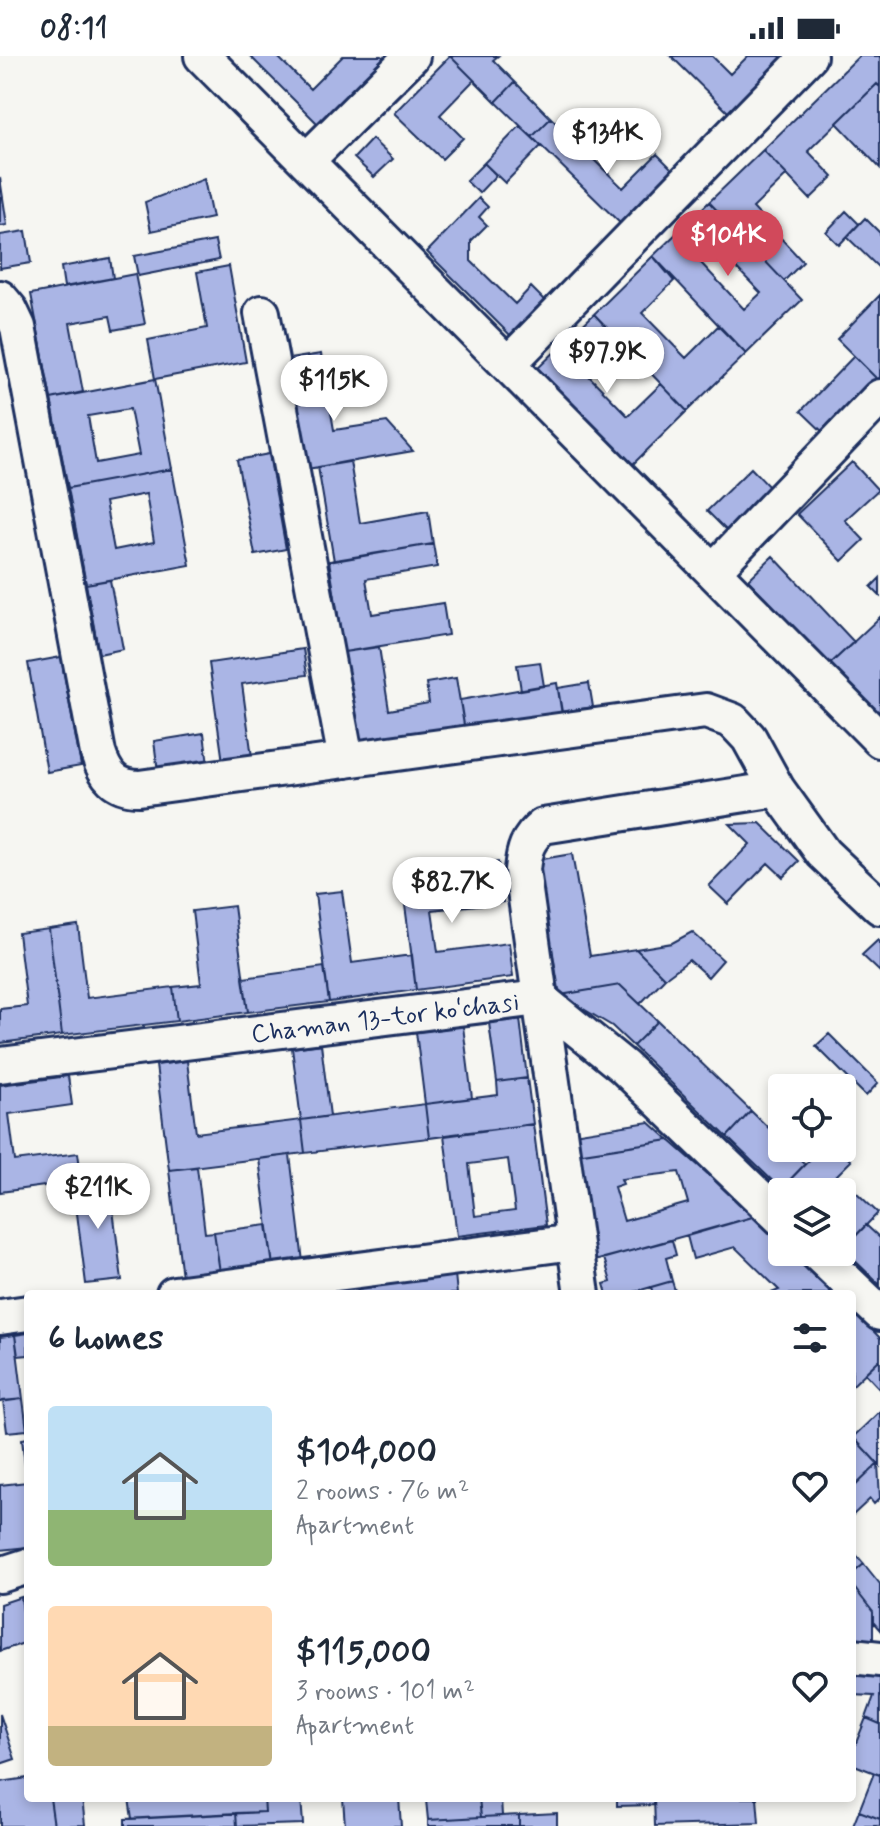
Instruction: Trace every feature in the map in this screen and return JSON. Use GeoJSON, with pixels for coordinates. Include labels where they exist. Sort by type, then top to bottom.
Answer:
{"type":"FeatureCollection","features":[{"type":"Feature","properties":{"kind":"street"},"geometry":{"type":"LineString","coordinates":[[202,56],[880,740]]}},
{"type":"Feature","properties":{"kind":"street"},"geometry":{"type":"LineString","coordinates":[[306,161],[412,56]]}},
{"type":"Feature","properties":{"kind":"street"},"geometry":{"type":"LineString","coordinates":[[508,364],[809,56]]}},
{"type":"Feature","properties":{"kind":"street"},"geometry":{"type":"LineString","coordinates":[[0,298],[18,327],[98,753],[104,772],[120,785],[139,788],[706,711],[733,721],[749,738],[777,789],[823,853],[880,907]]}},
{"type":"Feature","properties":{"kind":"street"},"geometry":{"type":"LineString","coordinates":[[262,313],[346,760]]}},
{"type":"Feature","properties":{"kind":"street"},"geometry":{"type":"LineString","coordinates":[[713,571],[880,397]]}},
{"type":"Feature","properties":{"kind":"street"},"geometry":{"type":"LineString","coordinates":[[581,1290],[522,870],[524,850],[531,836],[543,826],[777,789]]}},
{"type":"Feature","properties":{"kind":"street","name":"Chaman 13-tor koʻchasi"},"geometry":{"type":"LineString","coordinates":[[0,1065],[539,998],[624,1067],[768,1206]]}},
{"type":"Feature","properties":{"kind":"street"},"geometry":{"type":"LineString","coordinates":[[205,1290],[574,1242]]}},
{"type":"Feature","properties":{"kind":"street"},"geometry":{"type":"LineString","coordinates":[[831,1266],[856,1290]]}},
{"type":"Feature","properties":{"kind":"street"},"geometry":{"type":"LineString","coordinates":[[856,1290],[880,1313]]}},
{"type":"Feature","properties":{"kind":"street"},"geometry":{"type":"LineString","coordinates":[[0,1317],[24,1314]]}},
{"type":"Feature","properties":{"kind":"street"},"geometry":{"type":"LineString","coordinates":[[0,1575],[24,1567]]}},
{"type":"Feature","properties":{"kind":"street"},"geometry":{"type":"LineString","coordinates":[[856,1656],[880,1659]]}},
{"type":"Feature","properties":{"kind":"building"},"geometry":{"type":"Polygon","coordinates":[[[250,56],[277,56],[310,89],[343,56],[382,56],[389,63],[323,129],[250,56]]]}},
{"type":"Feature","properties":{"kind":"building"},"geometry":{"type":"Polygon","coordinates":[[[450,56],[498,56],[493,60],[515,82],[496,102],[450,56]]]}},
{"type":"Feature","properties":{"kind":"building"},"geometry":{"type":"Polygon","coordinates":[[[450,56],[474,80],[440,115],[463,138],[442,159],[394,113],[450,56]]]}},
{"type":"Feature","properties":{"kind":"building"},"geometry":{"type":"Polygon","coordinates":[[[671,56],[712,56],[730,74],[748,56],[780,56],[788,64],[735,119],[671,56]]]}},
{"type":"Feature","properties":{"kind":"building"},"geometry":{"type":"Polygon","coordinates":[[[859,56],[880,56],[880,87],[877,84],[808,151],[833,177],[810,199],[763,150],[859,56]]]}},
{"type":"Feature","properties":{"kind":"building"},"geometry":{"type":"Polygon","coordinates":[[[515,82],[551,118],[532,137],[496,102],[515,82]]]}},
{"type":"Feature","properties":{"kind":"building"},"geometry":{"type":"Polygon","coordinates":[[[877,84],[880,87],[880,168],[837,123],[877,84]]]}},
{"type":"Feature","properties":{"kind":"building"},"geometry":{"type":"Polygon","coordinates":[[[551,118],[623,188],[657,154],[679,176],[627,230],[532,137],[551,118]]]}},
{"type":"Feature","properties":{"kind":"building"},"geometry":{"type":"Polygon","coordinates":[[[520,126],[541,146],[505,183],[484,163],[520,126]]]}},
{"type":"Feature","properties":{"kind":"building"},"geometry":{"type":"Polygon","coordinates":[[[372,139],[393,159],[374,177],[354,158],[372,139]]]}},
{"type":"Feature","properties":{"kind":"building"},"geometry":{"type":"Polygon","coordinates":[[[763,150],[787,175],[753,208],[803,262],[784,281],[709,202],[763,150]]]}},
{"type":"Feature","properties":{"kind":"building"},"geometry":{"type":"Polygon","coordinates":[[[484,163],[496,175],[479,193],[466,181],[484,163]]]}},
{"type":"Feature","properties":{"kind":"building"},"geometry":{"type":"Polygon","coordinates":[[[0,178],[7,225],[0,226],[0,178]]]}},
{"type":"Feature","properties":{"kind":"building"},"geometry":{"type":"Polygon","coordinates":[[[204,179],[212,218],[151,231],[145,202],[204,179]]]}},
{"type":"Feature","properties":{"kind":"building"},"geometry":{"type":"Polygon","coordinates":[[[479,198],[488,207],[479,217],[487,225],[471,241],[471,261],[515,304],[531,287],[545,301],[511,336],[427,252],[479,198]]]}},
{"type":"Feature","properties":{"kind":"building"},"geometry":{"type":"Polygon","coordinates":[[[709,202],[802,300],[746,354],[653,256],[709,202]],[[717,248],[701,263],[744,309],[761,293],[717,248]]]}},
{"type":"Feature","properties":{"kind":"building"},"geometry":{"type":"Polygon","coordinates":[[[846,211],[859,224],[839,245],[826,232],[846,211]]]}},
{"type":"Feature","properties":{"kind":"building"},"geometry":{"type":"Polygon","coordinates":[[[865,218],[880,233],[880,269],[847,237],[865,218]]]}},
{"type":"Feature","properties":{"kind":"building"},"geometry":{"type":"Polygon","coordinates":[[[26,231],[31,263],[0,268],[0,235],[26,231]]]}},
{"type":"Feature","properties":{"kind":"building"},"geometry":{"type":"Polygon","coordinates":[[[215,241],[219,260],[138,276],[134,256],[215,241]]]}},
{"type":"Feature","properties":{"kind":"building"},"geometry":{"type":"Polygon","coordinates":[[[653,256],[674,281],[642,313],[686,358],[718,326],[746,354],[687,411],[594,314],[653,256]]]}},
{"type":"Feature","properties":{"kind":"building"},"geometry":{"type":"Polygon","coordinates":[[[110,258],[113,278],[64,287],[61,267],[110,258]]]}},
{"type":"Feature","properties":{"kind":"building"},"geometry":{"type":"Polygon","coordinates":[[[229,266],[246,362],[155,379],[148,340],[207,328],[197,272],[229,266]]]}},
{"type":"Feature","properties":{"kind":"building"},"geometry":{"type":"Polygon","coordinates":[[[135,274],[145,324],[113,330],[110,316],[70,323],[83,392],[51,399],[31,294],[135,274]]]}},
{"type":"Feature","properties":{"kind":"building"},"geometry":{"type":"Polygon","coordinates":[[[880,295],[880,382],[837,339],[880,295]]]}},
{"type":"Feature","properties":{"kind":"building"},"geometry":{"type":"Polygon","coordinates":[[[594,314],[619,341],[586,373],[628,416],[661,384],[687,411],[629,468],[535,371],[594,314]]]}},
{"type":"Feature","properties":{"kind":"building"},"geometry":{"type":"Polygon","coordinates":[[[321,354],[334,430],[387,422],[413,451],[307,469],[289,359],[321,354]]]}},
{"type":"Feature","properties":{"kind":"building"},"geometry":{"type":"Polygon","coordinates":[[[854,356],[880,382],[828,437],[801,411],[854,356]]]}},
{"type":"Feature","properties":{"kind":"building"},"geometry":{"type":"Polygon","coordinates":[[[155,379],[172,469],[68,488],[51,399],[155,379]],[[130,409],[88,416],[96,463],[139,455],[130,409]]]}},
{"type":"Feature","properties":{"kind":"building"},"geometry":{"type":"Polygon","coordinates":[[[269,454],[286,549],[255,555],[237,460],[269,454]]]}},
{"type":"Feature","properties":{"kind":"building"},"geometry":{"type":"Polygon","coordinates":[[[350,461],[360,523],[428,511],[433,544],[334,561],[318,467],[350,461]]]}},
{"type":"Feature","properties":{"kind":"building"},"geometry":{"type":"Polygon","coordinates":[[[852,462],[878,490],[845,520],[864,540],[842,561],[797,514],[852,462]]]}},
{"type":"Feature","properties":{"kind":"building"},"geometry":{"type":"Polygon","coordinates":[[[751,468],[772,490],[728,532],[707,511],[751,468]]]}},
{"type":"Feature","properties":{"kind":"building"},"geometry":{"type":"Polygon","coordinates":[[[172,469],[190,565],[86,584],[68,488],[172,469]],[[146,494],[105,502],[114,550],[154,542],[146,494]]]}},
{"type":"Feature","properties":{"kind":"building"},"geometry":{"type":"Polygon","coordinates":[[[433,544],[437,567],[366,579],[372,614],[443,603],[448,635],[344,652],[329,561],[433,544]]]}},
{"type":"Feature","properties":{"kind":"building"},"geometry":{"type":"Polygon","coordinates":[[[773,556],[854,642],[829,665],[748,580],[773,556]]]}},
{"type":"Feature","properties":{"kind":"building"},"geometry":{"type":"Polygon","coordinates":[[[880,578],[880,596],[871,587],[880,578]]]}},
{"type":"Feature","properties":{"kind":"building"},"geometry":{"type":"Polygon","coordinates":[[[110,580],[123,649],[99,654],[86,584],[110,580]]]}},
{"type":"Feature","properties":{"kind":"building"},"geometry":{"type":"Polygon","coordinates":[[[880,617],[880,720],[829,665],[880,617]]]}},
{"type":"Feature","properties":{"kind":"building"},"geometry":{"type":"Polygon","coordinates":[[[379,647],[389,710],[429,703],[426,683],[456,678],[465,731],[361,749],[344,652],[379,647]]]}},
{"type":"Feature","properties":{"kind":"building"},"geometry":{"type":"Polygon","coordinates":[[[303,649],[307,675],[242,684],[252,757],[223,762],[209,663],[303,649]]]}},
{"type":"Feature","properties":{"kind":"building"},"geometry":{"type":"Polygon","coordinates":[[[61,657],[81,766],[47,772],[28,663],[61,657]]]}},
{"type":"Feature","properties":{"kind":"building"},"geometry":{"type":"Polygon","coordinates":[[[540,662],[544,686],[521,690],[517,665],[540,662]]]}},
{"type":"Feature","properties":{"kind":"building"},"geometry":{"type":"Polygon","coordinates":[[[557,683],[562,715],[465,731],[460,700],[557,683]]]}},
{"type":"Feature","properties":{"kind":"building"},"geometry":{"type":"Polygon","coordinates":[[[589,683],[593,707],[562,712],[558,688],[589,683]]]}},
{"type":"Feature","properties":{"kind":"building"},"geometry":{"type":"Polygon","coordinates":[[[204,733],[208,764],[158,772],[154,741],[204,733]]]}},
{"type":"Feature","properties":{"kind":"building"},"geometry":{"type":"Polygon","coordinates":[[[760,823],[799,861],[783,877],[768,863],[728,904],[709,886],[750,844],[730,824],[760,823]]]}},
{"type":"Feature","properties":{"kind":"building"},"geometry":{"type":"Polygon","coordinates":[[[572,854],[590,956],[636,949],[665,978],[640,1004],[620,985],[560,995],[536,860],[572,854]]]}},
{"type":"Feature","properties":{"kind":"building"},"geometry":{"type":"Polygon","coordinates":[[[498,862],[503,902],[432,910],[438,952],[509,943],[513,977],[416,990],[401,874],[498,862]]]}},
{"type":"Feature","properties":{"kind":"building"},"geometry":{"type":"Polygon","coordinates":[[[342,891],[352,963],[412,955],[416,990],[329,1002],[315,894],[342,891]]]}},
{"type":"Feature","properties":{"kind":"building"},"geometry":{"type":"Polygon","coordinates":[[[234,906],[248,1012],[177,1021],[173,987],[201,984],[192,911],[234,906]]]}},
{"type":"Feature","properties":{"kind":"building"},"geometry":{"type":"Polygon","coordinates":[[[78,925],[87,998],[173,987],[177,1021],[62,1035],[49,929],[78,925]]]}},
{"type":"Feature","properties":{"kind":"building"},"geometry":{"type":"Polygon","coordinates":[[[49,929],[62,1035],[0,1043],[0,1009],[27,1006],[18,933],[49,929]]]}},
{"type":"Feature","properties":{"kind":"building"},"geometry":{"type":"Polygon","coordinates":[[[692,932],[723,960],[708,977],[689,960],[665,978],[636,949],[672,943],[692,932]]]}},
{"type":"Feature","properties":{"kind":"building"},"geometry":{"type":"Polygon","coordinates":[[[878,940],[880,942],[880,972],[862,955],[878,940]]]}},
{"type":"Feature","properties":{"kind":"building"},"geometry":{"type":"Polygon","coordinates":[[[324,967],[329,1002],[248,1012],[243,978],[324,967]]]}},
{"type":"Feature","properties":{"kind":"building"},"geometry":{"type":"Polygon","coordinates":[[[620,985],[658,1021],[633,1046],[612,1026],[560,995],[620,985]]]}},
{"type":"Feature","properties":{"kind":"building"},"geometry":{"type":"Polygon","coordinates":[[[520,1019],[527,1078],[497,1082],[489,1023],[520,1019]]]}},
{"type":"Feature","properties":{"kind":"building"},"geometry":{"type":"Polygon","coordinates":[[[658,1021],[751,1111],[727,1137],[633,1046],[658,1021]]]}},
{"type":"Feature","properties":{"kind":"building"},"geometry":{"type":"Polygon","coordinates":[[[463,1026],[472,1098],[425,1104],[416,1032],[463,1026]]]}},
{"type":"Feature","properties":{"kind":"building"},"geometry":{"type":"Polygon","coordinates":[[[829,1034],[878,1083],[866,1096],[856,1086],[856,1074],[844,1074],[816,1046],[829,1034]]]}},
{"type":"Feature","properties":{"kind":"building"},"geometry":{"type":"Polygon","coordinates":[[[321,1044],[330,1116],[301,1120],[292,1048],[321,1044]]]}},
{"type":"Feature","properties":{"kind":"building"},"geometry":{"type":"Polygon","coordinates":[[[187,1061],[196,1133],[301,1120],[305,1153],[169,1170],[156,1065],[187,1061]]]}},
{"type":"Feature","properties":{"kind":"building"},"geometry":{"type":"Polygon","coordinates":[[[68,1076],[72,1105],[9,1114],[15,1161],[78,1153],[82,1181],[0,1192],[0,1085],[68,1076]]]}},
{"type":"Feature","properties":{"kind":"building"},"geometry":{"type":"Polygon","coordinates":[[[527,1078],[533,1124],[429,1138],[425,1104],[498,1095],[497,1082],[527,1078]]]}},
{"type":"Feature","properties":{"kind":"building"},"geometry":{"type":"Polygon","coordinates":[[[425,1104],[429,1138],[305,1153],[301,1120],[425,1104]]]}},
{"type":"Feature","properties":{"kind":"building"},"geometry":{"type":"Polygon","coordinates":[[[751,1111],[768,1127],[768,1162],[805,1164],[792,1178],[770,1178],[727,1137],[751,1111]]]}},
{"type":"Feature","properties":{"kind":"building"},"geometry":{"type":"Polygon","coordinates":[[[649,1122],[669,1140],[576,1154],[573,1134],[649,1122]]]}},
{"type":"Feature","properties":{"kind":"building"},"geometry":{"type":"Polygon","coordinates":[[[533,1124],[546,1225],[457,1236],[444,1135],[533,1124]],[[508,1159],[469,1164],[475,1216],[515,1211],[508,1159]]]}},
{"type":"Feature","properties":{"kind":"building"},"geometry":{"type":"Polygon","coordinates":[[[669,1140],[756,1216],[591,1262],[576,1154],[669,1140]],[[679,1172],[621,1179],[623,1184],[614,1187],[624,1221],[688,1203],[679,1172]]]}},
{"type":"Feature","properties":{"kind":"building"},"geometry":{"type":"Polygon","coordinates":[[[290,1155],[303,1262],[273,1266],[259,1159],[290,1155]]]}},
{"type":"Feature","properties":{"kind":"building"},"geometry":{"type":"Polygon","coordinates":[[[807,1162],[850,1162],[834,1178],[792,1178],[807,1162]]]}},
{"type":"Feature","properties":{"kind":"building"},"geometry":{"type":"Polygon","coordinates":[[[197,1167],[205,1233],[214,1232],[220,1272],[182,1277],[169,1170],[197,1167]]]}},
{"type":"Feature","properties":{"kind":"building"},"geometry":{"type":"Polygon","coordinates":[[[109,1178],[122,1280],[86,1284],[73,1182],[109,1178]]]}},
{"type":"Feature","properties":{"kind":"building"},"geometry":{"type":"Polygon","coordinates":[[[856,1192],[878,1213],[856,1236],[856,1192]]]}},
{"type":"Feature","properties":{"kind":"building"},"geometry":{"type":"Polygon","coordinates":[[[756,1216],[768,1228],[768,1266],[808,1266],[832,1289],[779,1290],[735,1247],[693,1259],[687,1236],[756,1216]]]}},
{"type":"Feature","properties":{"kind":"building"},"geometry":{"type":"Polygon","coordinates":[[[267,1225],[273,1266],[220,1272],[214,1232],[267,1225]]]}},
{"type":"Feature","properties":{"kind":"building"},"geometry":{"type":"Polygon","coordinates":[[[866,1225],[880,1238],[880,1285],[856,1262],[856,1235],[866,1225]]]}},
{"type":"Feature","properties":{"kind":"building"},"geometry":{"type":"Polygon","coordinates":[[[672,1240],[676,1255],[666,1258],[672,1281],[641,1290],[606,1290],[604,1284],[611,1282],[604,1258],[672,1240]]]}},
{"type":"Feature","properties":{"kind":"building"},"geometry":{"type":"Polygon","coordinates":[[[455,1274],[457,1290],[358,1290],[357,1286],[455,1274]]]}},
{"type":"Feature","properties":{"kind":"building"},"geometry":{"type":"Polygon","coordinates":[[[672,1281],[675,1290],[652,1290],[651,1287],[672,1281]]]}},
{"type":"Feature","properties":{"kind":"building"},"geometry":{"type":"Polygon","coordinates":[[[856,1313],[880,1338],[880,1359],[856,1382],[856,1313]]]}},
{"type":"Feature","properties":{"kind":"building"},"geometry":{"type":"Polygon","coordinates":[[[24,1334],[24,1355],[18,1356],[15,1335],[24,1334]]]}},
{"type":"Feature","properties":{"kind":"building"},"geometry":{"type":"Polygon","coordinates":[[[15,1335],[23,1399],[0,1402],[0,1337],[15,1335]]]}},
{"type":"Feature","properties":{"kind":"building"},"geometry":{"type":"Polygon","coordinates":[[[880,1359],[880,1389],[865,1373],[880,1359]]]}},
{"type":"Feature","properties":{"kind":"building"},"geometry":{"type":"Polygon","coordinates":[[[23,1399],[24,1430],[7,1432],[3,1401],[23,1399]]]}},
{"type":"Feature","properties":{"kind":"building"},"geometry":{"type":"Polygon","coordinates":[[[880,1411],[880,1466],[856,1440],[856,1434],[880,1411]]]}},
{"type":"Feature","properties":{"kind":"building"},"geometry":{"type":"Polygon","coordinates":[[[856,1440],[878,1464],[856,1485],[856,1440]]]}},
{"type":"Feature","properties":{"kind":"building"},"geometry":{"type":"Polygon","coordinates":[[[878,1464],[880,1498],[874,1504],[870,1499],[856,1512],[856,1485],[878,1464]]]}},
{"type":"Feature","properties":{"kind":"building"},"geometry":{"type":"Polygon","coordinates":[[[24,1482],[24,1547],[0,1550],[0,1485],[24,1482]]]}},
{"type":"Feature","properties":{"kind":"building"},"geometry":{"type":"Polygon","coordinates":[[[856,1555],[864,1564],[856,1571],[856,1555]]]}},
{"type":"Feature","properties":{"kind":"building"},"geometry":{"type":"Polygon","coordinates":[[[864,1564],[880,1584],[880,1630],[873,1622],[873,1612],[856,1590],[856,1571],[864,1564]]]}},
{"type":"Feature","properties":{"kind":"building"},"geometry":{"type":"Polygon","coordinates":[[[856,1590],[873,1612],[873,1644],[856,1643],[856,1590]]]}},
{"type":"Feature","properties":{"kind":"building"},"geometry":{"type":"Polygon","coordinates":[[[21,1597],[24,1643],[0,1651],[0,1604],[21,1597]]]}},
{"type":"Feature","properties":{"kind":"building"},"geometry":{"type":"Polygon","coordinates":[[[856,1663],[880,1666],[880,1724],[866,1718],[874,1696],[856,1695],[856,1663]]]}},
{"type":"Feature","properties":{"kind":"building"},"geometry":{"type":"Polygon","coordinates":[[[0,1714],[15,1759],[0,1764],[0,1714]]]}},
{"type":"Feature","properties":{"kind":"building"},"geometry":{"type":"Polygon","coordinates":[[[866,1718],[880,1724],[880,1775],[856,1766],[856,1743],[866,1718]]]}},
{"type":"Feature","properties":{"kind":"building"},"geometry":{"type":"Polygon","coordinates":[[[874,1773],[880,1775],[880,1819],[859,1811],[874,1773]]]}},
{"type":"Feature","properties":{"kind":"building"},"geometry":{"type":"Polygon","coordinates":[[[24,1779],[24,1802],[51,1802],[54,1826],[0,1826],[0,1782],[24,1779]]]}},
{"type":"Feature","properties":{"kind":"building"},"geometry":{"type":"Polygon","coordinates":[[[51,1802],[82,1802],[85,1825],[54,1826],[51,1802]]]}},
{"type":"Feature","properties":{"kind":"building"},"geometry":{"type":"Polygon","coordinates":[[[130,1802],[264,1802],[265,1812],[132,1819],[130,1802]]]}},
{"type":"Feature","properties":{"kind":"building"},"geometry":{"type":"Polygon","coordinates":[[[264,1802],[301,1802],[303,1824],[237,1826],[236,1813],[265,1812],[264,1802]]]}},
{"type":"Feature","properties":{"kind":"building"},"geometry":{"type":"Polygon","coordinates":[[[343,1802],[399,1802],[401,1826],[345,1826],[343,1802]]]}},
{"type":"Feature","properties":{"kind":"building"},"geometry":{"type":"Polygon","coordinates":[[[426,1802],[479,1802],[481,1817],[428,1820],[426,1802]]]}},
{"type":"Feature","properties":{"kind":"building"},"geometry":{"type":"Polygon","coordinates":[[[479,1802],[501,1802],[502,1816],[481,1817],[479,1802]]]}},
{"type":"Feature","properties":{"kind":"building"},"geometry":{"type":"Polygon","coordinates":[[[617,1802],[654,1802],[654,1805],[617,1806],[617,1802]]]}},
{"type":"Feature","properties":{"kind":"building"},"geometry":{"type":"Polygon","coordinates":[[[654,1802],[757,1802],[759,1823],[655,1826],[654,1802]]]}},
{"type":"Feature","properties":{"kind":"building"},"geometry":{"type":"Polygon","coordinates":[[[859,1811],[880,1819],[880,1826],[853,1826],[859,1811]]]}},
{"type":"Feature","properties":{"kind":"building"},"geometry":{"type":"Polygon","coordinates":[[[236,1813],[237,1826],[125,1826],[125,1819],[236,1813]]]}},
{"type":"Feature","properties":{"kind":"building"},"geometry":{"type":"Polygon","coordinates":[[[557,1813],[557,1826],[519,1826],[519,1815],[557,1813]]]}},
{"type":"Feature","properties":{"kind":"building"},"geometry":{"type":"Polygon","coordinates":[[[519,1815],[519,1826],[428,1826],[428,1820],[519,1815]]]}}]}
